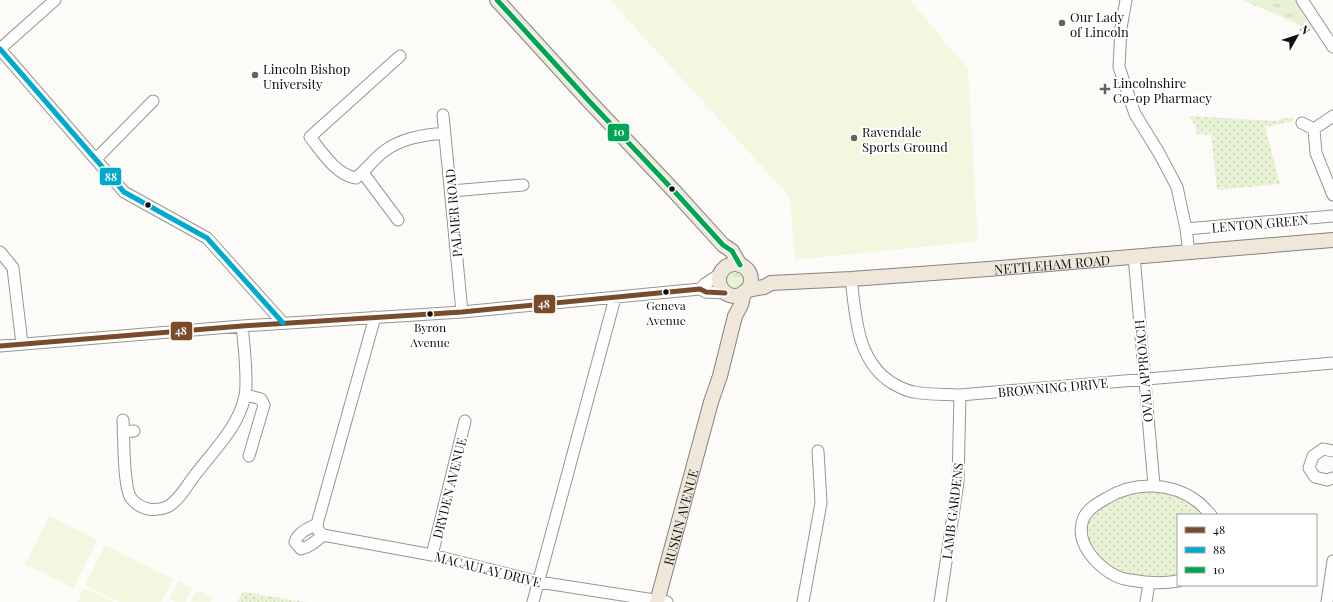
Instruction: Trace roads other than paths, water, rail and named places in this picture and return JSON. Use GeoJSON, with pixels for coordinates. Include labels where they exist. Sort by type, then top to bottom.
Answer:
{"type":"FeatureCollection","features":[{"type":"Feature","properties":{"kind":"main road"},"geometry":{"type":"LineString","coordinates":[[497,0],[723,245],[732,251],[744,268],[750,281],[746,291],[736,296],[726,293]]}},
{"type":"Feature","properties":{"kind":"main road","name":"NETTLEHAM ROAD"},"geometry":{"type":"LineString","coordinates":[[746,291],[764,287],[771,282],[851,279],[1333,240]]}},
{"type":"Feature","properties":{"kind":"main road"},"geometry":{"type":"LineString","coordinates":[[723,245],[719,284],[726,293],[728,302],[735,316]]}},
{"type":"Feature","properties":{"kind":"main road"},"geometry":{"type":"LineString","coordinates":[[721,272],[731,264],[744,268]]}},
{"type":"Feature","properties":{"kind":"main road","name":"NETTLEHAM ROAD"},"geometry":{"type":"LineString","coordinates":[[744,268],[754,274],[764,276],[771,282]]}},
{"type":"Feature","properties":{"kind":"main road","name":"RUSKIN AVENUE"},"geometry":{"type":"LineString","coordinates":[[660,601],[705,424],[722,370],[735,316],[746,291]]}},
{"type":"Feature","properties":{"kind":"street"},"geometry":{"type":"LineString","coordinates":[[55,0],[0,49],[124,192],[207,238],[283,323]]}},
{"type":"Feature","properties":{"kind":"street"},"geometry":{"type":"LineString","coordinates":[[1126,0],[1121,28],[1119,67],[1135,114],[1159,152],[1177,187],[1186,229],[1189,252]]}},
{"type":"Feature","properties":{"kind":"street"},"geometry":{"type":"LineString","coordinates":[[1302,0],[1333,47]]}},
{"type":"Feature","properties":{"kind":"street"},"geometry":{"type":"LineString","coordinates":[[400,56],[310,137],[342,173],[356,178],[363,173],[383,152],[400,141],[425,134],[445,133]]}},
{"type":"Feature","properties":{"kind":"street"},"geometry":{"type":"LineString","coordinates":[[96,159],[153,102]]}},
{"type":"Feature","properties":{"kind":"street","name":"PALMER ROAD"},"geometry":{"type":"LineString","coordinates":[[444,115],[462,312]]}},
{"type":"Feature","properties":{"kind":"street"},"geometry":{"type":"LineString","coordinates":[[1314,129],[1333,116]]}},
{"type":"Feature","properties":{"kind":"street"},"geometry":{"type":"LineString","coordinates":[[1302,123],[1314,129]]}},
{"type":"Feature","properties":{"kind":"street"},"geometry":{"type":"LineString","coordinates":[[1314,129],[1316,153],[1333,194]]}},
{"type":"Feature","properties":{"kind":"street"},"geometry":{"type":"LineString","coordinates":[[363,173],[398,220]]}},
{"type":"Feature","properties":{"kind":"street"},"geometry":{"type":"LineString","coordinates":[[451,191],[523,185]]}},
{"type":"Feature","properties":{"kind":"street","name":"LENTON GREEN"},"geometry":{"type":"LineString","coordinates":[[1186,229],[1333,216]]}},
{"type":"Feature","properties":{"kind":"street"},"geometry":{"type":"LineString","coordinates":[[0,252],[12,268],[22,344]]}},
{"type":"Feature","properties":{"kind":"street","name":"OVAL APPROACH"},"geometry":{"type":"LineString","coordinates":[[1134,256],[1154,485]]}},
{"type":"Feature","properties":{"kind":"street"},"geometry":{"type":"LineString","coordinates":[[700,290],[705,284],[721,272]]}},
{"type":"Feature","properties":{"kind":"street","name":"BROWNING DRIVE"},"geometry":{"type":"LineString","coordinates":[[851,279],[859,335],[867,355],[878,372],[887,380],[900,388],[913,392],[960,395],[1144,378],[1333,363]]}},
{"type":"Feature","properties":{"kind":"street"},"geometry":{"type":"LineString","coordinates":[[0,346],[242,326],[462,312],[700,290],[706,292],[726,293]]}},
{"type":"Feature","properties":{"kind":"street"},"geometry":{"type":"LineString","coordinates":[[533,602],[616,298]]}},
{"type":"Feature","properties":{"kind":"street"},"geometry":{"type":"LineString","coordinates":[[318,524],[301,533],[297,537],[295,542],[301,549],[314,543],[323,535],[318,530],[318,524],[375,317]]}},
{"type":"Feature","properties":{"kind":"street"},"geometry":{"type":"LineString","coordinates":[[122,420],[129,431],[127,488],[132,499],[140,506],[150,510],[159,510],[168,506],[175,500],[225,439],[240,414],[246,395],[246,363],[242,326]]}},
{"type":"Feature","properties":{"kind":"street"},"geometry":{"type":"LineString","coordinates":[[246,395],[261,399],[264,405],[249,456]]}},
{"type":"Feature","properties":{"kind":"street","name":"LAMB GARDENS"},"geometry":{"type":"LineString","coordinates":[[940,602],[958,482],[960,395]]}},
{"type":"Feature","properties":{"kind":"street","name":"DRYDEN AVENUE"},"geometry":{"type":"LineString","coordinates":[[432,555],[465,421]]}},
{"type":"Feature","properties":{"kind":"street"},"geometry":{"type":"LineString","coordinates":[[1333,451],[1323,449],[1313,456],[1309,468],[1315,477],[1327,480],[1333,478]]}},
{"type":"Feature","properties":{"kind":"street"},"geometry":{"type":"LineString","coordinates":[[803,602],[821,503],[818,451]]}},
{"type":"Feature","properties":{"kind":"street"},"geometry":{"type":"LineString","coordinates":[[1177,581],[1149,583],[1119,577],[1100,566],[1085,547],[1081,533],[1084,518],[1092,507],[1113,494],[1131,488],[1154,485],[1181,492],[1198,502],[1210,514]]}},
{"type":"Feature","properties":{"kind":"street","name":"MACAULAY DRIVE"},"geometry":{"type":"LineString","coordinates":[[323,535],[432,555],[539,582],[660,601]]}},
{"type":"Feature","properties":{"kind":"street"},"geometry":{"type":"LineString","coordinates":[[1327,602],[1333,561]]}},
{"type":"Feature","properties":{"kind":"street"},"geometry":{"type":"LineString","coordinates":[[1146,602],[1149,583]]}},
{"type":"Feature","properties":{"kind":"place","name":"Our Lady of Lincoln"},"geometry":{"type":"Point","coordinates":[1062,23]}},
{"type":"Feature","properties":{"kind":"place","name":"Lincoln Bishop University"},"geometry":{"type":"Point","coordinates":[255,75]}},
{"type":"Feature","properties":{"kind":"place","name":"Lincolnshire Co-op Pharmacy"},"geometry":{"type":"Point","coordinates":[1105,89]}},
{"type":"Feature","properties":{"kind":"place","name":"Ravendale Sports Ground"},"geometry":{"type":"Point","coordinates":[854,138]}},
{"type":"Feature","properties":{"kind":"place","name":"Geneva Avenue"},"geometry":{"type":"Point","coordinates":[666,292]}},
{"type":"Feature","properties":{"kind":"place","name":"Byron Avenue"},"geometry":{"type":"Point","coordinates":[430,314]}}]}
